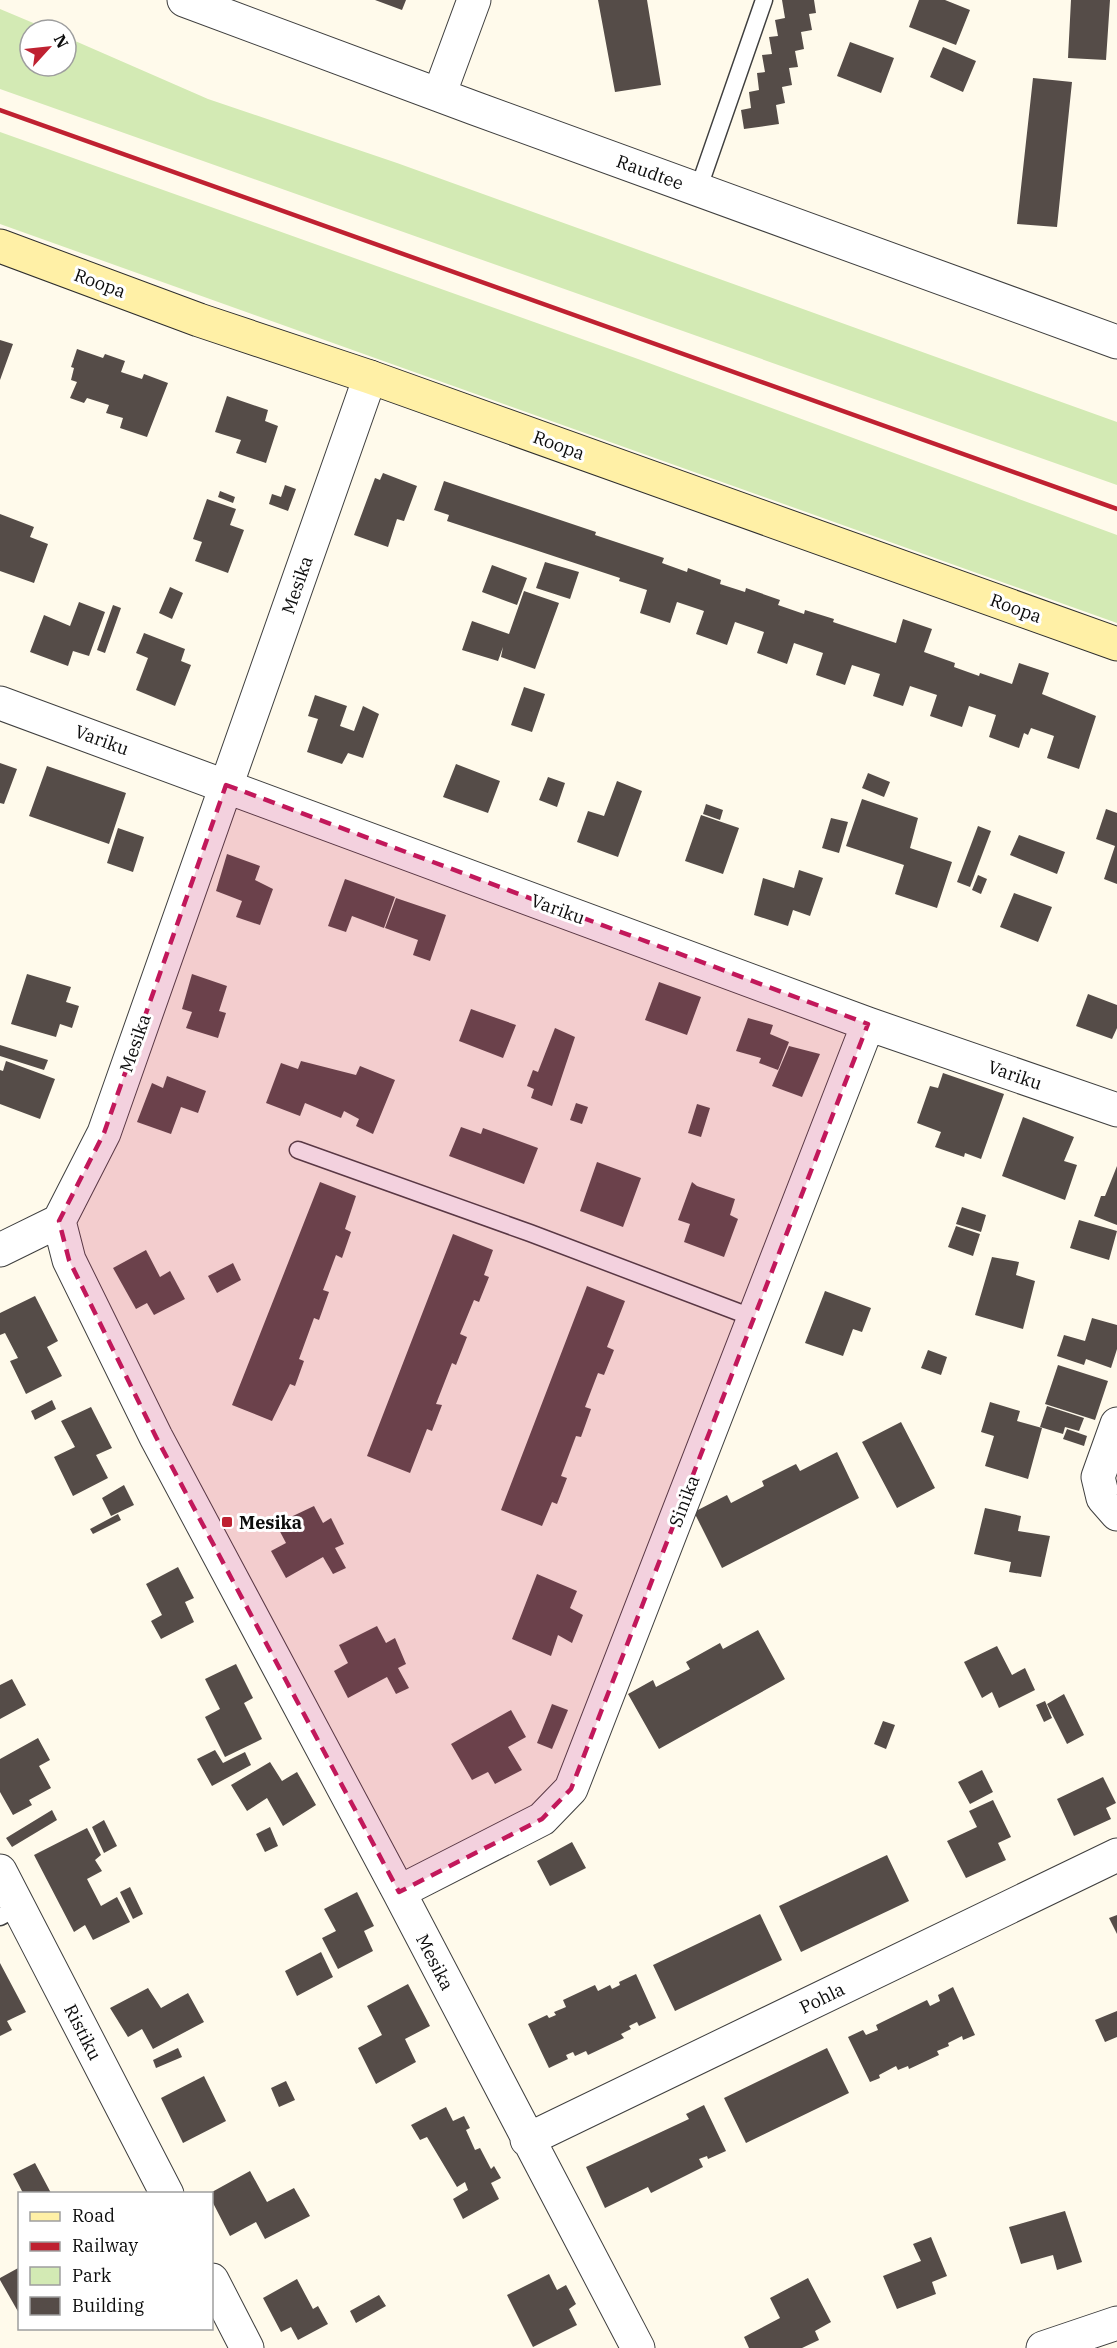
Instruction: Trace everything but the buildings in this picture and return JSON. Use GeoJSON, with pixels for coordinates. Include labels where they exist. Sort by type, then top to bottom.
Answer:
{"type":"FeatureCollection","features":[{"type":"Feature","properties":{"kind":"street","name":"Raudtee"},"geometry":{"type":"LineString","coordinates":[[184,0],[1117,342]]}},
{"type":"Feature","properties":{"kind":"street"},"geometry":{"type":"LineString","coordinates":[[439,95],[474,0]]}},
{"type":"Feature","properties":{"kind":"street","name":"Roopa"},"geometry":{"type":"LineString","coordinates":[[0,246],[199,320],[369,377],[1117,644]]}},
{"type":"Feature","properties":{"kind":"street","name":"Mesika"},"geometry":{"type":"LineString","coordinates":[[369,377],[104,1134],[59,1221],[69,1260],[156,1437],[399,1892],[638,2348]]}},
{"type":"Feature","properties":{"kind":"street","name":"Variku"},"geometry":{"type":"LineString","coordinates":[[0,704],[868,1024],[1117,1110]]}},
{"type":"Feature","properties":{"kind":"street","name":"Sinika"},"geometry":{"type":"LineString","coordinates":[[399,1892],[542,1819],[571,1789],[868,1024]]}},
{"type":"Feature","properties":{"kind":"street"},"geometry":{"type":"LineString","coordinates":[[0,1250],[59,1221]]}},
{"type":"Feature","properties":{"kind":"street"},"geometry":{"type":"LineString","coordinates":[[1117,1424],[1098,1477],[1103,1498],[1117,1514]]}},
{"type":"Feature","properties":{"kind":"street","name":"Pohla"},"geometry":{"type":"LineString","coordinates":[[527,2140],[1117,1856]]}},
{"type":"Feature","properties":{"kind":"street","name":"Ristiku"},"geometry":{"type":"LineString","coordinates":[[0,1872],[9,1912],[166,2192]]}},
{"type":"Feature","properties":{"kind":"street"},"geometry":{"type":"LineString","coordinates":[[213,2282],[247,2348]]}},
{"type":"Feature","properties":{"kind":"street"},"geometry":{"type":"LineString","coordinates":[[1043,2348],[1117,2323]]}},
{"type":"Feature","properties":{"kind":"lane"},"geometry":{"type":"LineString","coordinates":[[699,190],[764,0]]}},
{"type":"Feature","properties":{"kind":"lane"},"geometry":{"type":"LineString","coordinates":[[298,1150],[530,1233],[754,1318]]}},
{"type":"Feature","properties":{"kind":"highlighted area"},"geometry":{"type":"Polygon","coordinates":[[[226,785],[868,1024],[571,1789],[542,1819],[399,1892],[156,1437],[69,1260],[59,1221],[104,1133],[226,785]]]}},
{"type":"Feature","properties":{"kind":"green space"},"geometry":{"type":"Polygon","coordinates":[[[0,9],[21,18],[18,18],[18,78],[78,78],[78,42],[208,99],[397,163],[1117,422],[1117,485],[0,89],[0,9]]]}},
{"type":"Feature","properties":{"kind":"green space"},"geometry":{"type":"Polygon","coordinates":[[[0,132],[638,359],[1117,535],[1117,623],[0,224],[0,132]]]}},
{"type":"Feature","properties":{"kind":"railway"},"geometry":{"type":"LineString","coordinates":[[0,110],[1117,509]]}},
{"type":"Feature","properties":{"kind":"place","name":"Mesika"},"geometry":{"type":"Point","coordinates":[227,1522]}}]}
